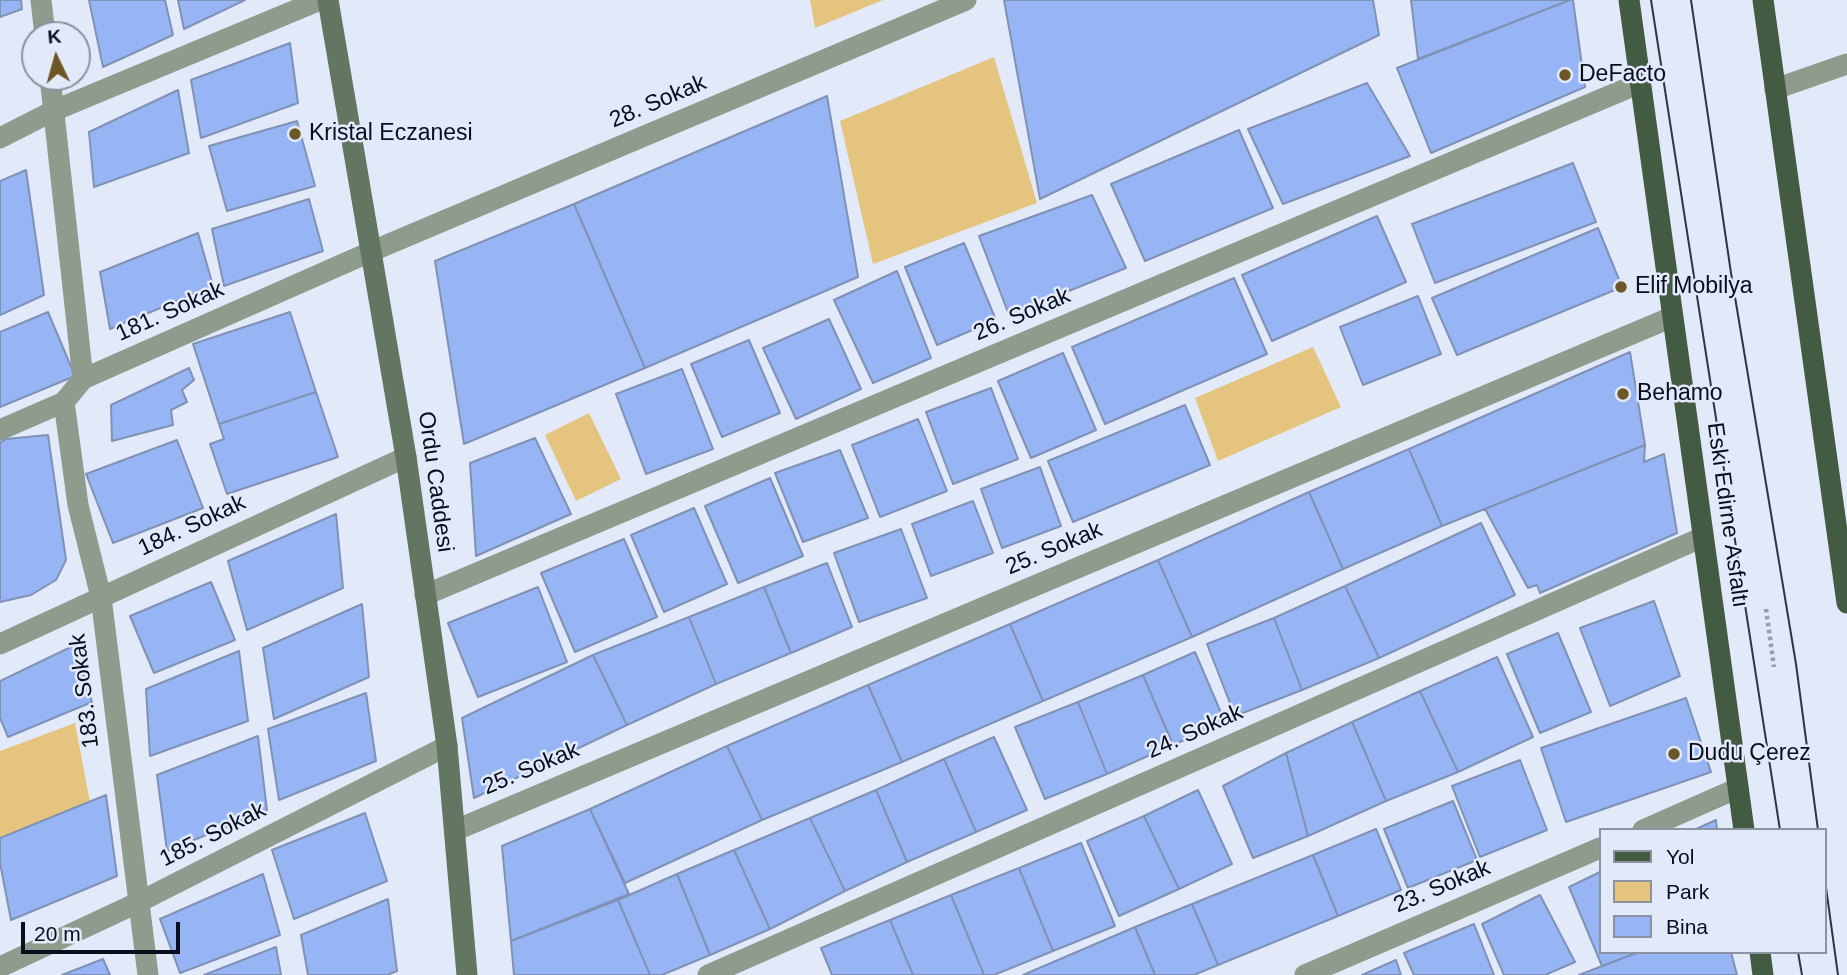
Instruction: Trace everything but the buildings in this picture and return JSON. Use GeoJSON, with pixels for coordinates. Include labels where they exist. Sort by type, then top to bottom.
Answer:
{"type":"FeatureCollection","features":[{"type":"Feature","properties":{"kind":"main road","name":"Ordu Caddesi"},"geometry":{"type":"LineString","coordinates":[[328,0],[406,457],[447,746],[467,975]]}},
{"type":"Feature","properties":{"kind":"main road","name":"Eski Edirne Asfaltı"},"geometry":{"type":"LineString","coordinates":[[1629,0],[1744,828]]}},
{"type":"Feature","properties":{"kind":"main road"},"geometry":{"type":"LineString","coordinates":[[1763,0],[1847,603]]}},
{"type":"Feature","properties":{"kind":"main road"},"geometry":{"type":"LineString","coordinates":[[1760,954],[1763,975]]}},
{"type":"Feature","properties":{"kind":"street"},"geometry":{"type":"LineString","coordinates":[[41,0],[43,21]]}},
{"type":"Feature","properties":{"kind":"street"},"geometry":{"type":"LineString","coordinates":[[0,138],[53,111],[320,0]]}},
{"type":"Feature","properties":{"kind":"street","name":"28. Sokak"},"geometry":{"type":"LineString","coordinates":[[370,252],[967,0]]}},
{"type":"Feature","properties":{"kind":"street"},"geometry":{"type":"LineString","coordinates":[[1775,89],[1847,64]]}},
{"type":"Feature","properties":{"kind":"street","name":"26. Sokak"},"geometry":{"type":"LineString","coordinates":[[425,595],[1640,83]]}},
{"type":"Feature","properties":{"kind":"street"},"geometry":{"type":"LineString","coordinates":[[51,91],[83,379]]}},
{"type":"Feature","properties":{"kind":"street","name":"181. Sokak"},"geometry":{"type":"LineString","coordinates":[[0,429],[64,402],[83,379],[370,252]]}},
{"type":"Feature","properties":{"kind":"street","name":"25. Sokak"},"geometry":{"type":"LineString","coordinates":[[456,830],[1672,317]]}},
{"type":"Feature","properties":{"kind":"street","name":"183. Sokak"},"geometry":{"type":"LineString","coordinates":[[64,402],[78,505],[100,597],[148,975]]}},
{"type":"Feature","properties":{"kind":"street","name":"184. Sokak"},"geometry":{"type":"LineString","coordinates":[[0,644],[406,457]]}},
{"type":"Feature","properties":{"kind":"street","name":"24. Sokak"},"geometry":{"type":"LineString","coordinates":[[708,975],[1703,537]]}},
{"type":"Feature","properties":{"kind":"street","name":"185. Sokak"},"geometry":{"type":"LineString","coordinates":[[0,967],[137,903],[447,746]]}},
{"type":"Feature","properties":{"kind":"street"},"geometry":{"type":"LineString","coordinates":[[1648,828],[1738,788]]}},
{"type":"Feature","properties":{"kind":"street","name":"23. Sokak"},"geometry":{"type":"LineString","coordinates":[[1305,975],[1598,849]]}},
{"type":"Feature","properties":{"kind":"path"},"geometry":{"type":"LineString","coordinates":[[1766,608],[1774,667]]}},
{"type":"Feature","properties":{"kind":"green space"},"geometry":{"type":"Polygon","coordinates":[[[810,0],[883,0],[815,28],[810,0]]]}},
{"type":"Feature","properties":{"kind":"green space"},"geometry":{"type":"Polygon","coordinates":[[[994,57],[1037,203],[873,264],[840,121],[994,57]]]}},
{"type":"Feature","properties":{"kind":"green space"},"geometry":{"type":"Polygon","coordinates":[[[1313,347],[1341,407],[1218,461],[1195,398],[1313,347]]]}},
{"type":"Feature","properties":{"kind":"green space"},"geometry":{"type":"Polygon","coordinates":[[[589,413],[621,479],[576,501],[545,435],[589,413]]]}},
{"type":"Feature","properties":{"kind":"green space"},"geometry":{"type":"Polygon","coordinates":[[[75,723],[90,802],[0,838],[0,751],[75,723]]]}},
{"type":"Feature","properties":{"kind":"tram line"},"geometry":{"type":"LineString","coordinates":[[1651,0],[1780,828]]}},
{"type":"Feature","properties":{"kind":"tram line"},"geometry":{"type":"LineString","coordinates":[[1691,0],[1731,273],[1796,664],[1818,828]]}},
{"type":"Feature","properties":{"kind":"tram line"},"geometry":{"type":"LineString","coordinates":[[1826,888],[1838,975]]}},
{"type":"Feature","properties":{"kind":"tram line"},"geometry":{"type":"LineString","coordinates":[[1798,954],[1802,975]]}},
{"type":"Feature","properties":{"kind":"place","name":"DeFacto"},"geometry":{"type":"Point","coordinates":[1565,75]}},
{"type":"Feature","properties":{"kind":"place","name":"Kristal Eczanesi"},"geometry":{"type":"Point","coordinates":[295,134]}},
{"type":"Feature","properties":{"kind":"place","name":"Elif Mobilya"},"geometry":{"type":"Point","coordinates":[1621,287]}},
{"type":"Feature","properties":{"kind":"place","name":"Behamo"},"geometry":{"type":"Point","coordinates":[1623,394]}},
{"type":"Feature","properties":{"kind":"place","name":"Dudu Çerez"},"geometry":{"type":"Point","coordinates":[1674,754]}}]}
